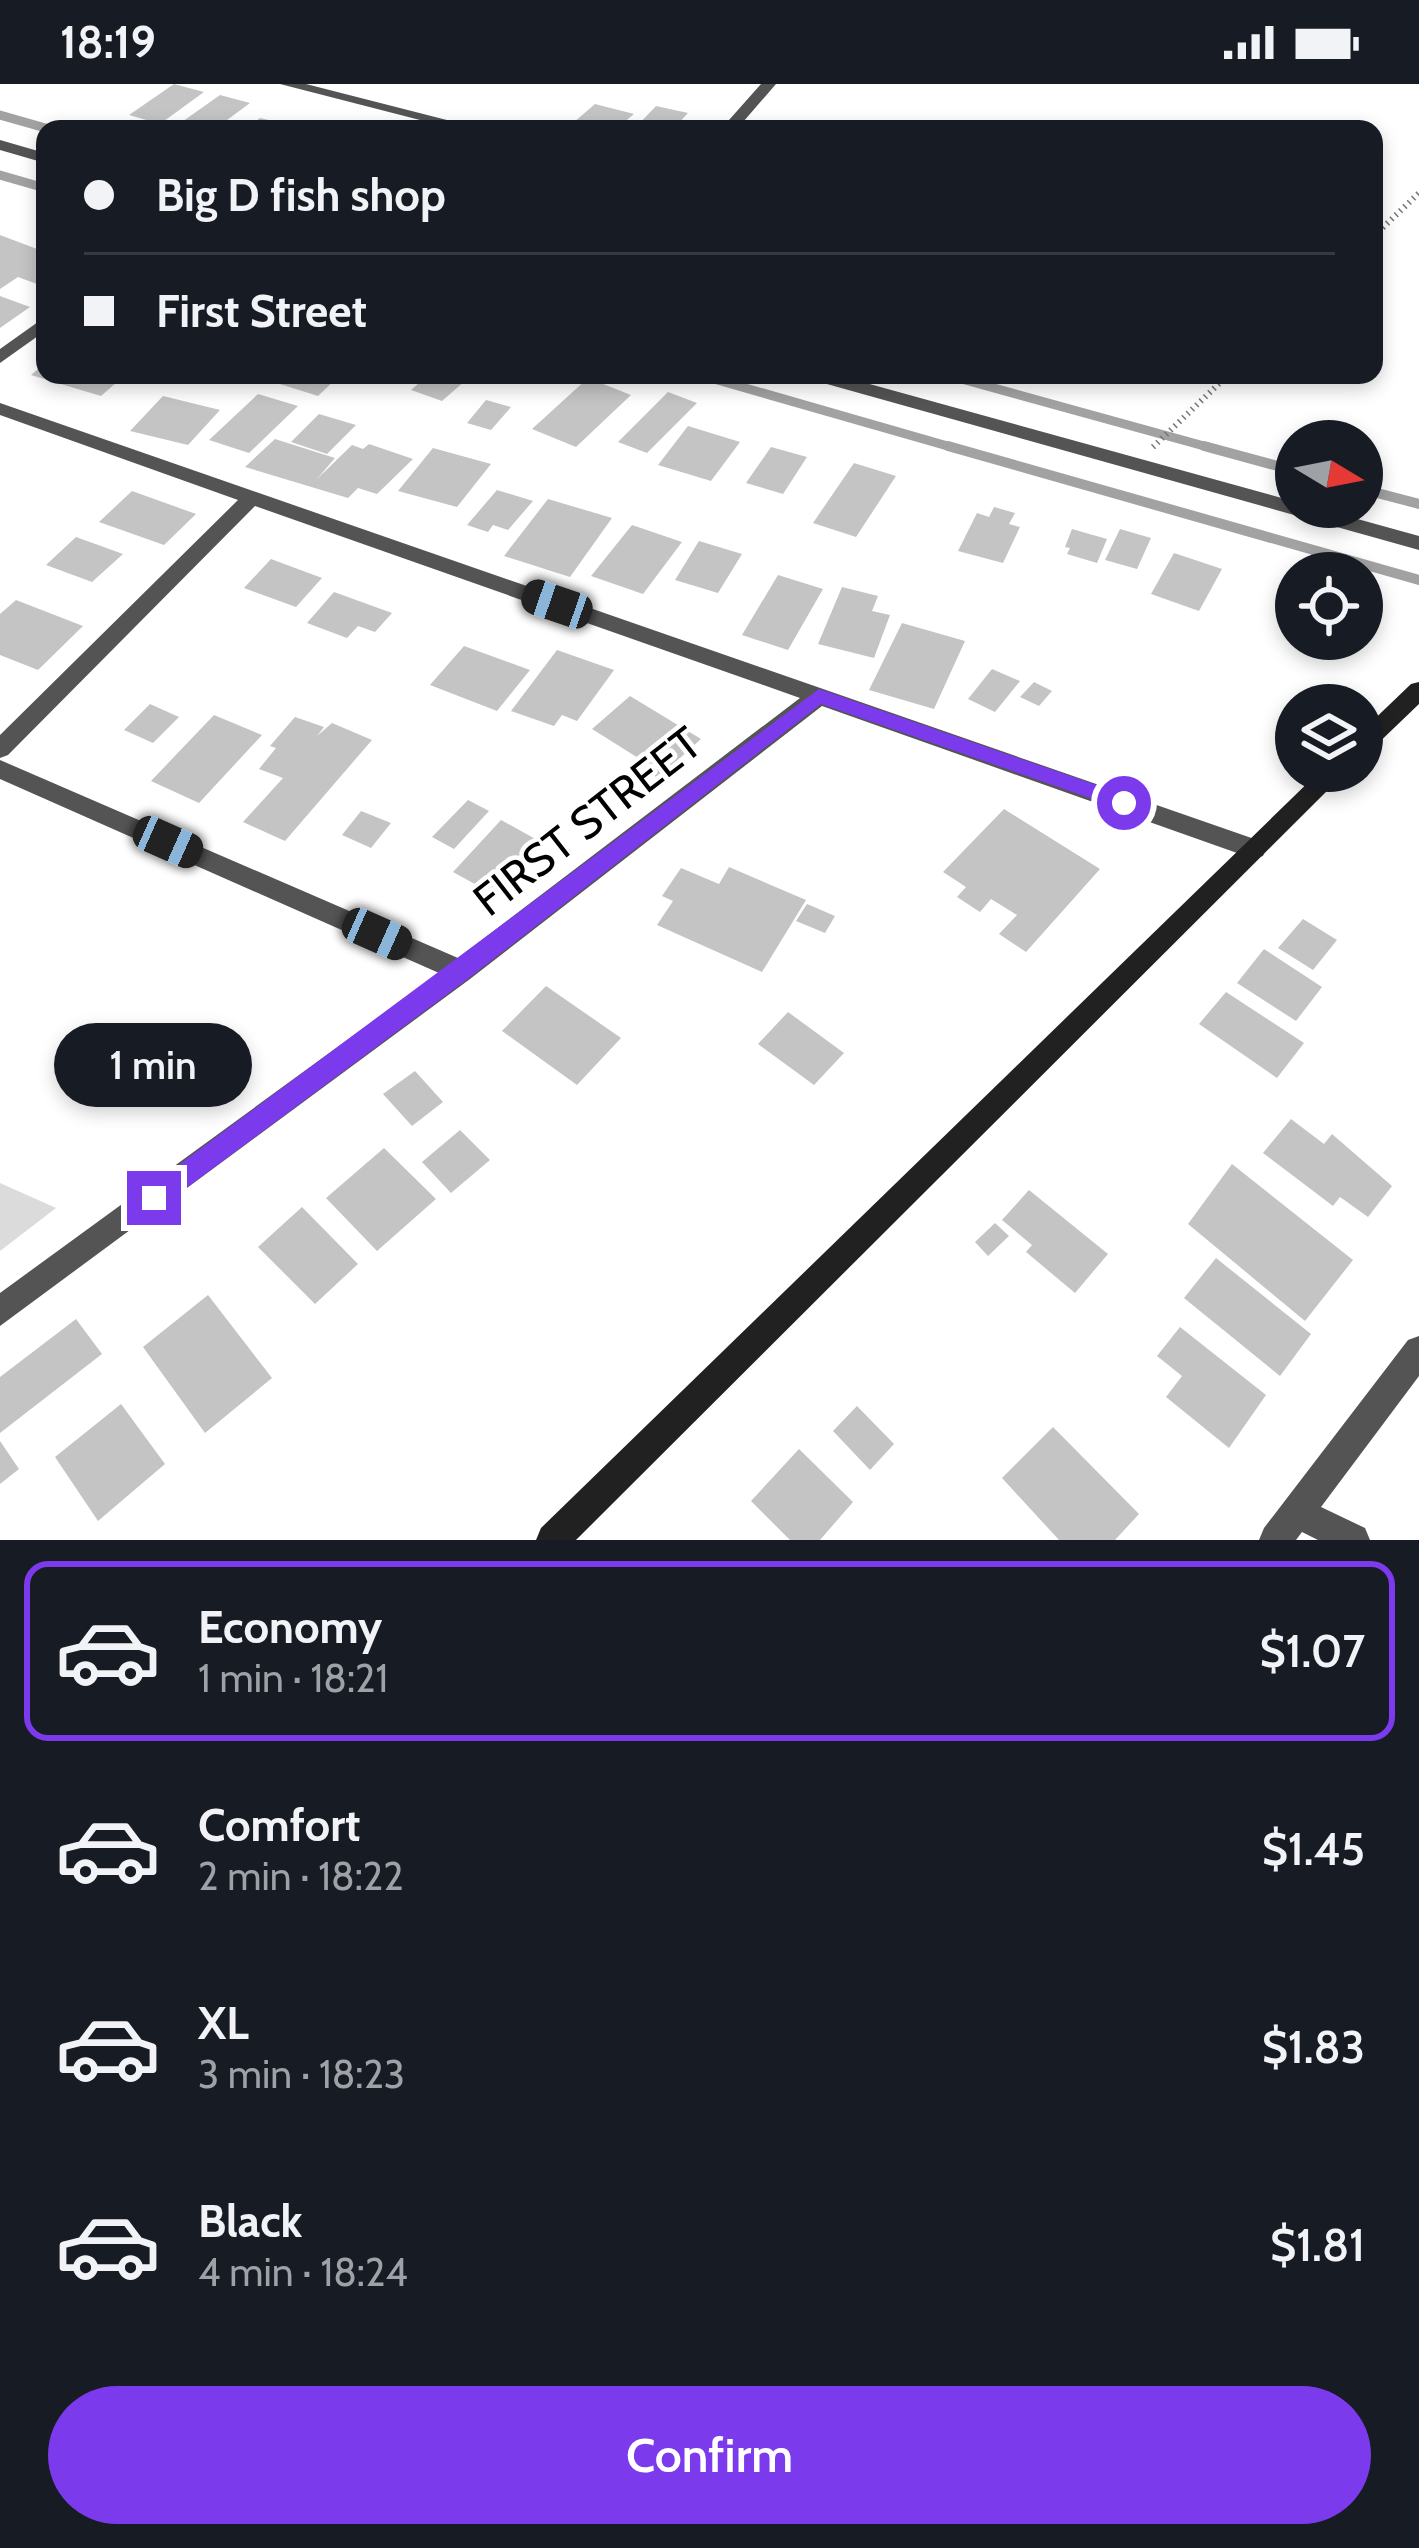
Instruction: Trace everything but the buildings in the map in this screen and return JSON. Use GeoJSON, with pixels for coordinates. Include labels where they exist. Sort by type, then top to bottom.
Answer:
{"type":"FeatureCollection","features":[{"type":"Feature","properties":{"kind":"main road"},"geometry":{"type":"LineString","coordinates":[[1383,725],[1419,690]]}},
{"type":"Feature","properties":{"kind":"main road"},"geometry":{"type":"LineString","coordinates":[[553,1540],[1313,792]]}},
{"type":"Feature","properties":{"kind":"street"},"geometry":{"type":"LineString","coordinates":[[287,84],[437,120]]}},
{"type":"Feature","properties":{"kind":"street"},"geometry":{"type":"LineString","coordinates":[[737,120],[769,84]]}},
{"type":"Feature","properties":{"kind":"street"},"geometry":{"type":"LineString","coordinates":[[0,145],[36,155]]}},
{"type":"Feature","properties":{"kind":"street"},"geometry":{"type":"LineString","coordinates":[[0,358],[36,329]]}},
{"type":"Feature","properties":{"kind":"street"},"geometry":{"type":"LineString","coordinates":[[848,384],[1419,543]]}},
{"type":"Feature","properties":{"kind":"street"},"geometry":{"type":"LineString","coordinates":[[0,410],[1254,849]]}},
{"type":"Feature","properties":{"kind":"street"},"geometry":{"type":"LineString","coordinates":[[0,749],[252,497]]}},
{"type":"Feature","properties":{"kind":"street","name":"FIRST STREET"},"geometry":{"type":"LineString","coordinates":[[0,1311],[461,971],[819,696]]}},
{"type":"Feature","properties":{"kind":"street"},"geometry":{"type":"LineString","coordinates":[[0,769],[461,971]]}},
{"type":"Feature","properties":{"kind":"street"},"geometry":{"type":"LineString","coordinates":[[1276,1540],[1419,1351]]}},
{"type":"Feature","properties":{"kind":"street"},"geometry":{"type":"LineString","coordinates":[[1297,1512],[1353,1540]]}},
{"type":"Feature","properties":{"kind":"path"},"geometry":{"type":"LineString","coordinates":[[1383,227],[1419,193]]}},
{"type":"Feature","properties":{"kind":"path"},"geometry":{"type":"LineString","coordinates":[[1135,464],[1219,384]]}},
{"type":"Feature","properties":{"kind":"shaded area"},"geometry":{"type":"Polygon","coordinates":[[[0,1183],[56,1208],[0,1251],[0,1183]]]}},
{"type":"Feature","properties":{"kind":"waterway"},"geometry":{"type":"LineString","coordinates":[[0,115],[36,125]]}},
{"type":"Feature","properties":{"kind":"waterway"},"geometry":{"type":"LineString","coordinates":[[0,175],[36,185]]}},
{"type":"Feature","properties":{"kind":"waterway"},"geometry":{"type":"LineString","coordinates":[[731,384],[958,449]]}},
{"type":"Feature","properties":{"kind":"waterway"},"geometry":{"type":"LineString","coordinates":[[980,384],[1213,448]]}},
{"type":"Feature","properties":{"kind":"waterway"},"geometry":{"type":"LineString","coordinates":[[948,446],[1419,580]]}},
{"type":"Feature","properties":{"kind":"waterway"},"geometry":{"type":"LineString","coordinates":[[1204,446],[1213,448]]}},
{"type":"Feature","properties":{"kind":"waterway"},"geometry":{"type":"LineString","coordinates":[[1213,448],[1275,465]]}},
{"type":"Feature","properties":{"kind":"waterway"},"geometry":{"type":"LineString","coordinates":[[1383,495],[1419,504]]}},
{"type":"Feature","properties":{"kind":"route"},"geometry":{"type":"LineString","coordinates":[[154,1198],[461,971],[819,696],[1124,803]]}}]}
